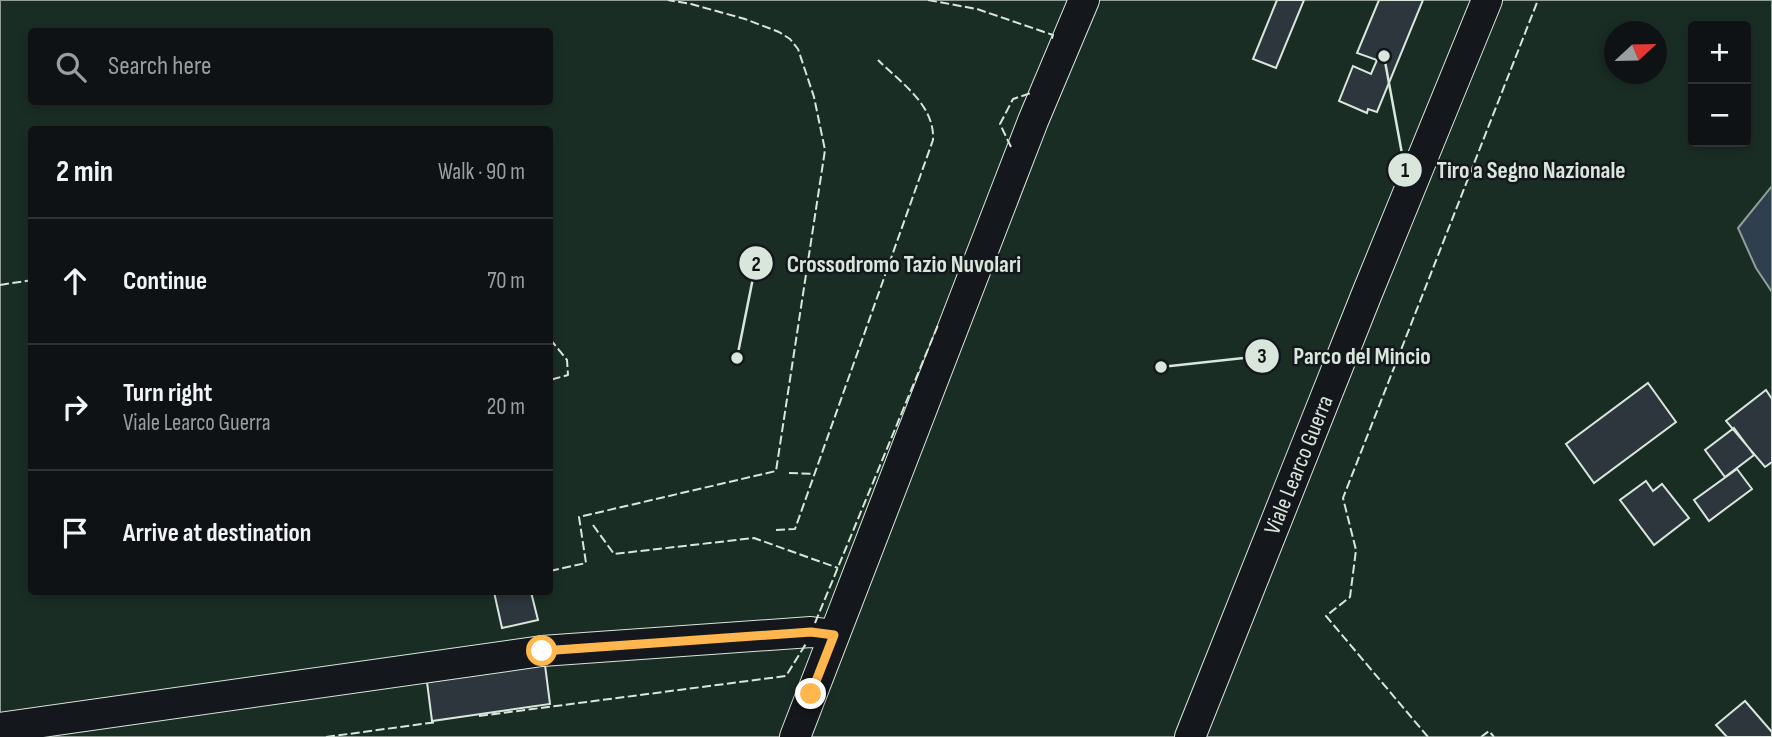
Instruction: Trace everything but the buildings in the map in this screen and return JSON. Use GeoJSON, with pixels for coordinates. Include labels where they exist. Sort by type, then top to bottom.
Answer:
{"type":"FeatureCollection","features":[{"type":"Feature","properties":{"kind":"street"},"geometry":{"type":"LineString","coordinates":[[795,737],[1033,121],[1084,0]]}},
{"type":"Feature","properties":{"kind":"street","name":"Viale Learco Guerra"},"geometry":{"type":"LineString","coordinates":[[1190,737],[1488,0]]}},
{"type":"Feature","properties":{"kind":"street"},"geometry":{"type":"LineString","coordinates":[[0,728],[542,651],[811,632],[834,635]]}},
{"type":"Feature","properties":{"kind":"green space"},"geometry":{"type":"Polygon","coordinates":[[[0,0],[1772,0],[1772,737],[0,737],[0,0]]]}},
{"type":"Feature","properties":{"kind":"water"},"geometry":{"type":"Polygon","coordinates":[[[1772,186],[1772,292],[1756,268],[1738,228],[1772,186]]]}},
{"type":"Feature","properties":{"kind":"fence"},"geometry":{"type":"LineString","coordinates":[[553,570],[586,563],[579,517],[776,471],[825,150],[814,97],[798,49],[790,39],[745,19],[668,0]]}},
{"type":"Feature","properties":{"kind":"fence"},"geometry":{"type":"LineString","coordinates":[[928,0],[977,9],[1053,35],[1051,41]]}},
{"type":"Feature","properties":{"kind":"fence"},"geometry":{"type":"LineString","coordinates":[[1428,737],[1326,616],[1350,597],[1356,550],[1343,498],[1538,0]]}},
{"type":"Feature","properties":{"kind":"fence"},"geometry":{"type":"LineString","coordinates":[[776,530],[795,529],[933,140],[932,127],[923,105],[878,60]]}},
{"type":"Feature","properties":{"kind":"fence"},"geometry":{"type":"LineString","coordinates":[[1011,147],[1000,124],[1013,99],[1031,93]]}},
{"type":"Feature","properties":{"kind":"fence"},"geometry":{"type":"LineString","coordinates":[[0,285],[28,281]]}},
{"type":"Feature","properties":{"kind":"fence"},"geometry":{"type":"LineString","coordinates":[[815,623],[938,325]]}},
{"type":"Feature","properties":{"kind":"fence"},"geometry":{"type":"LineString","coordinates":[[553,343],[567,360],[568,375],[553,379]]}},
{"type":"Feature","properties":{"kind":"fence"},"geometry":{"type":"LineString","coordinates":[[789,473],[814,474]]}},
{"type":"Feature","properties":{"kind":"fence"},"geometry":{"type":"LineString","coordinates":[[593,525],[614,554],[754,538],[838,568]]}},
{"type":"Feature","properties":{"kind":"fence"},"geometry":{"type":"LineString","coordinates":[[479,716],[786,676],[807,642]]}},
{"type":"Feature","properties":{"kind":"fence"},"geometry":{"type":"LineString","coordinates":[[326,737],[437,722]]}},
{"type":"Feature","properties":{"kind":"fence"},"geometry":{"type":"LineString","coordinates":[[1481,737],[1489,731],[1494,737]]}},
{"type":"Feature","properties":{"kind":"place","name":"Tiro a Segno Nazionale"},"geometry":{"type":"Point","coordinates":[1384,56]}},
{"type":"Feature","properties":{"kind":"place","name":"Crossodromo Tazio Nuvolari"},"geometry":{"type":"Point","coordinates":[737,358]}},
{"type":"Feature","properties":{"kind":"place","name":"Parco del Mincio"},"geometry":{"type":"Point","coordinates":[1161,367]}},
{"type":"Feature","properties":{"kind":"route"},"geometry":{"type":"LineString","coordinates":[[542,651],[811,632],[834,635],[811,694]]}}]}
